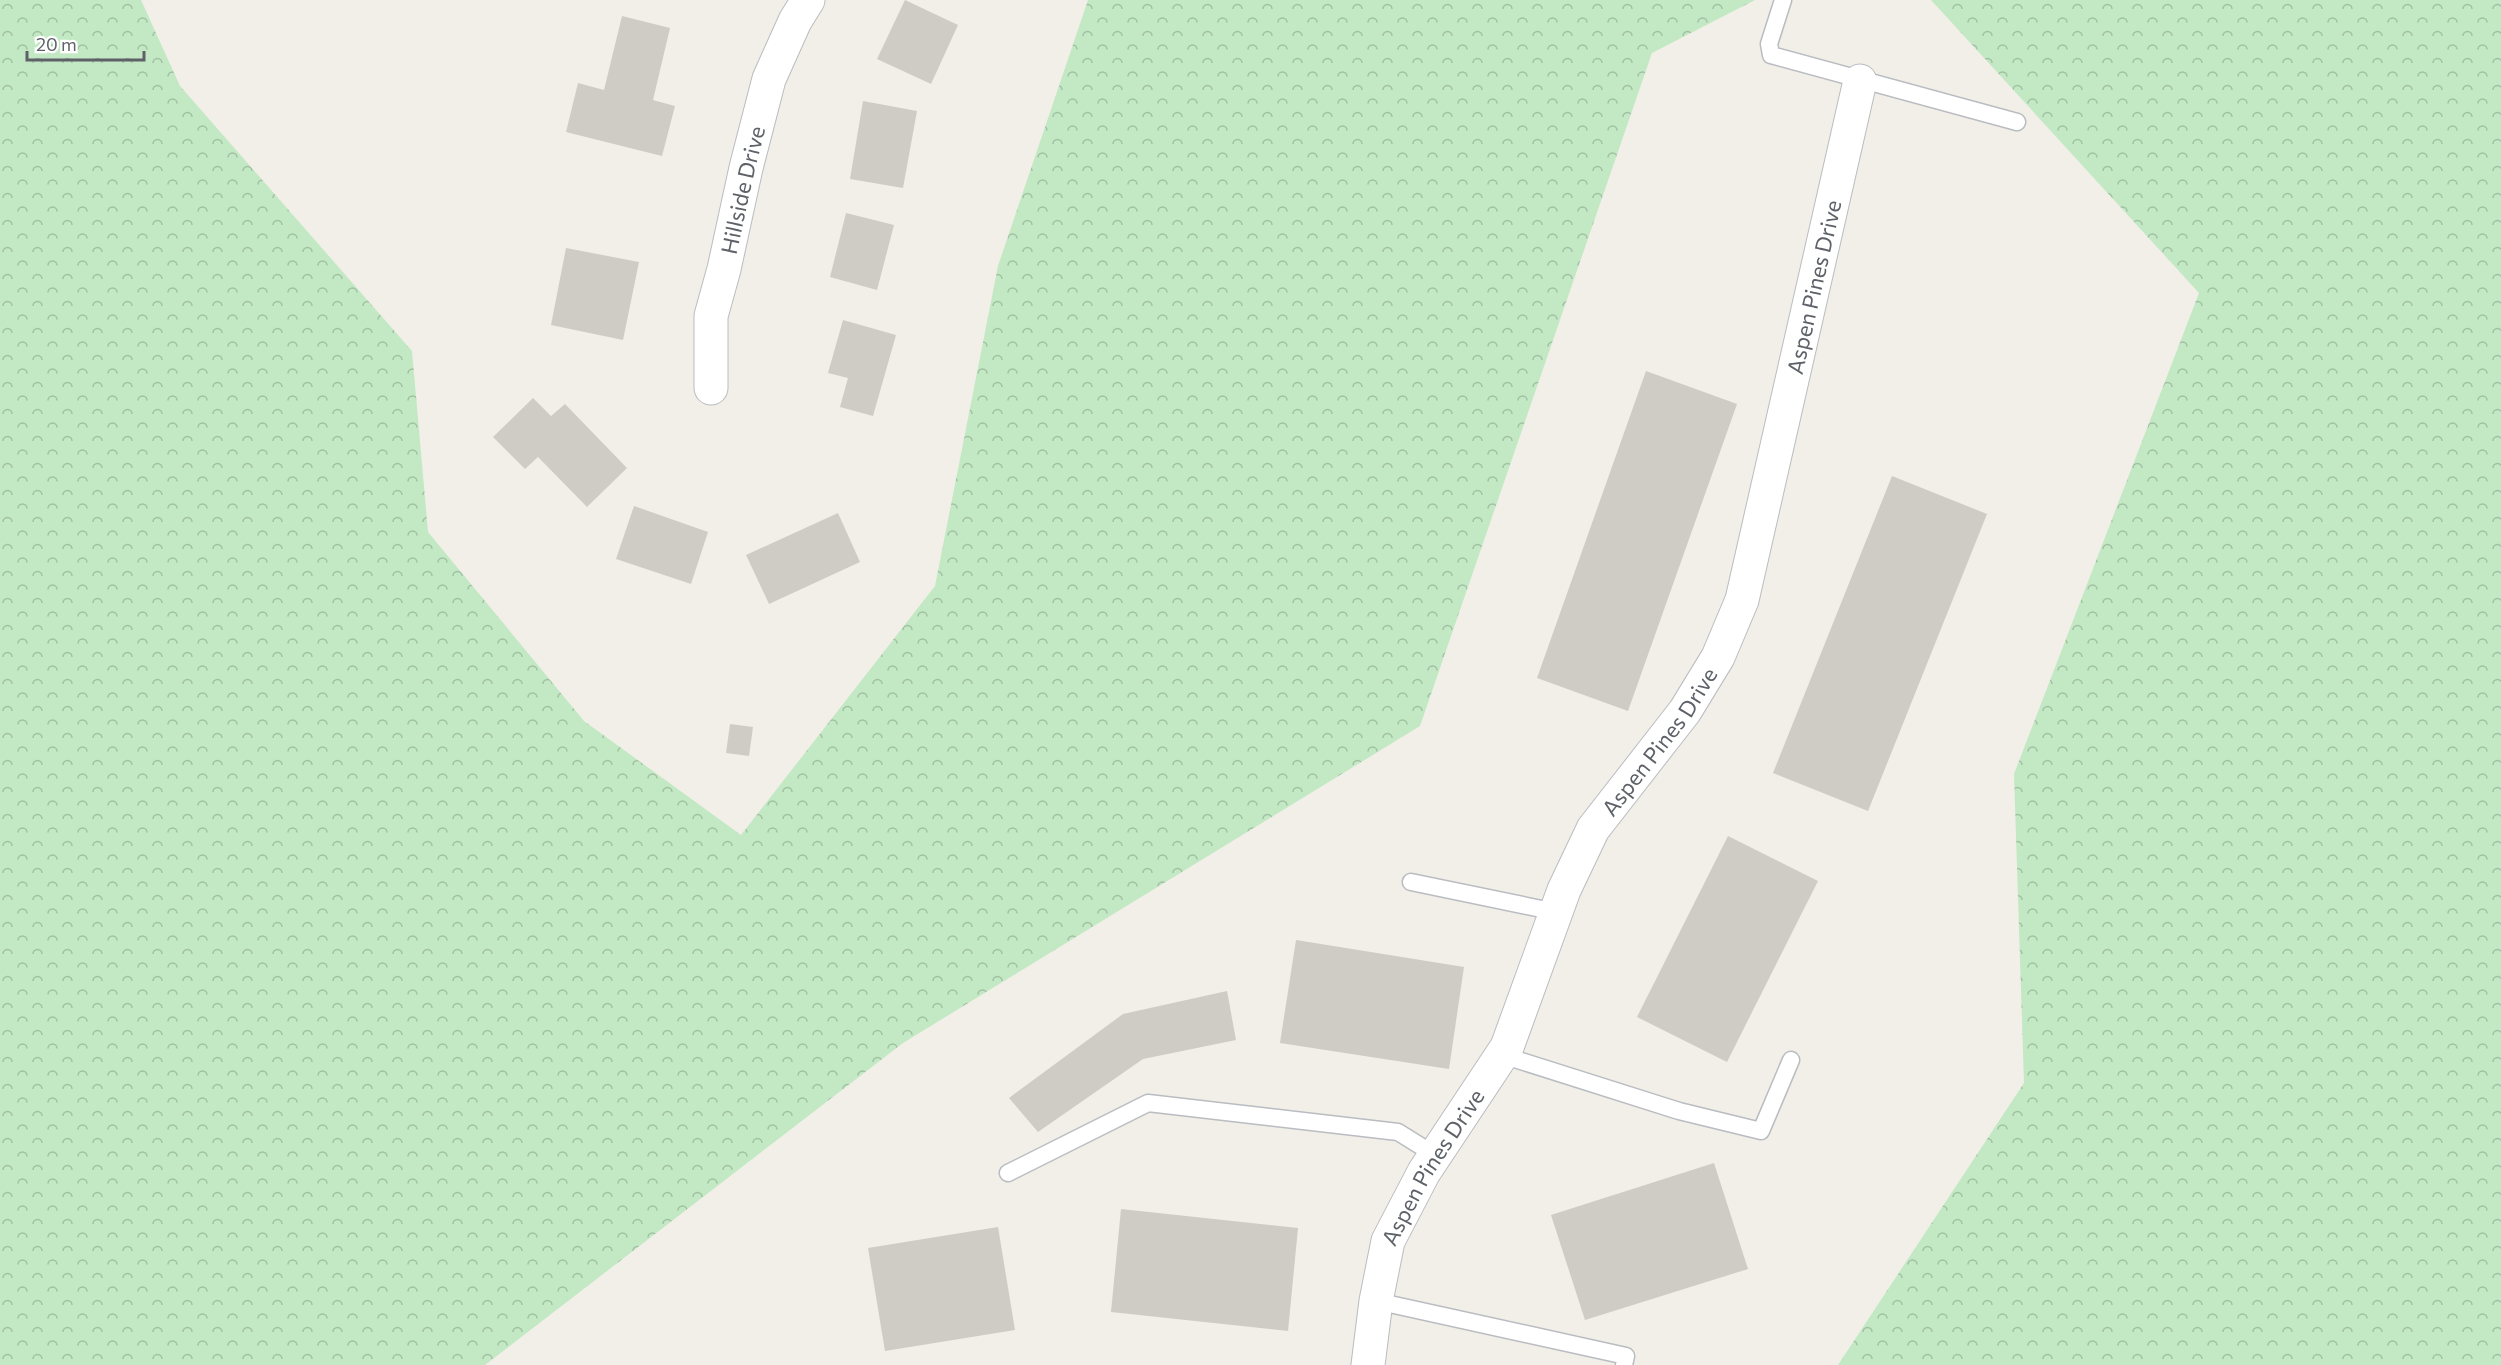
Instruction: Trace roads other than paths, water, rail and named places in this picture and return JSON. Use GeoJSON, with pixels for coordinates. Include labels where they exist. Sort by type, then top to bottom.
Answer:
{"type":"FeatureCollection","features":[{"type":"Feature","properties":{"kind":"street","name":"Hillside Drive"},"geometry":{"type":"LineString","coordinates":[[711,388],[711,316],[724,270],[746,168],[769,79],[795,21],[808,0]]}},
{"type":"Feature","properties":{"kind":"street","name":"Aspen Pines Drive"},"geometry":{"type":"LineString","coordinates":[[1368,1365],[1376,1301],[1388,1241],[1424,1172],[1507,1047],[1556,912],[1593,829],[1685,711],[1718,657],[1742,600],[1860,81]]}},
{"type":"Feature","properties":{"kind":"lane"},"geometry":{"type":"LineString","coordinates":[[1783,0],[1769,44],[1771,55],[2017,122]]}},
{"type":"Feature","properties":{"kind":"lane"},"geometry":{"type":"LineString","coordinates":[[1411,882],[1556,912]]}},
{"type":"Feature","properties":{"kind":"lane"},"geometry":{"type":"LineString","coordinates":[[1502,1055],[1679,1111],[1761,1131],[1791,1060]]}},
{"type":"Feature","properties":{"kind":"lane"},"geometry":{"type":"LineString","coordinates":[[1008,1173],[1148,1103],[1398,1132],[1435,1155]]}},
{"type":"Feature","properties":{"kind":"lane"},"geometry":{"type":"LineString","coordinates":[[1376,1301],[1626,1356],[1624,1365]]}}]}
